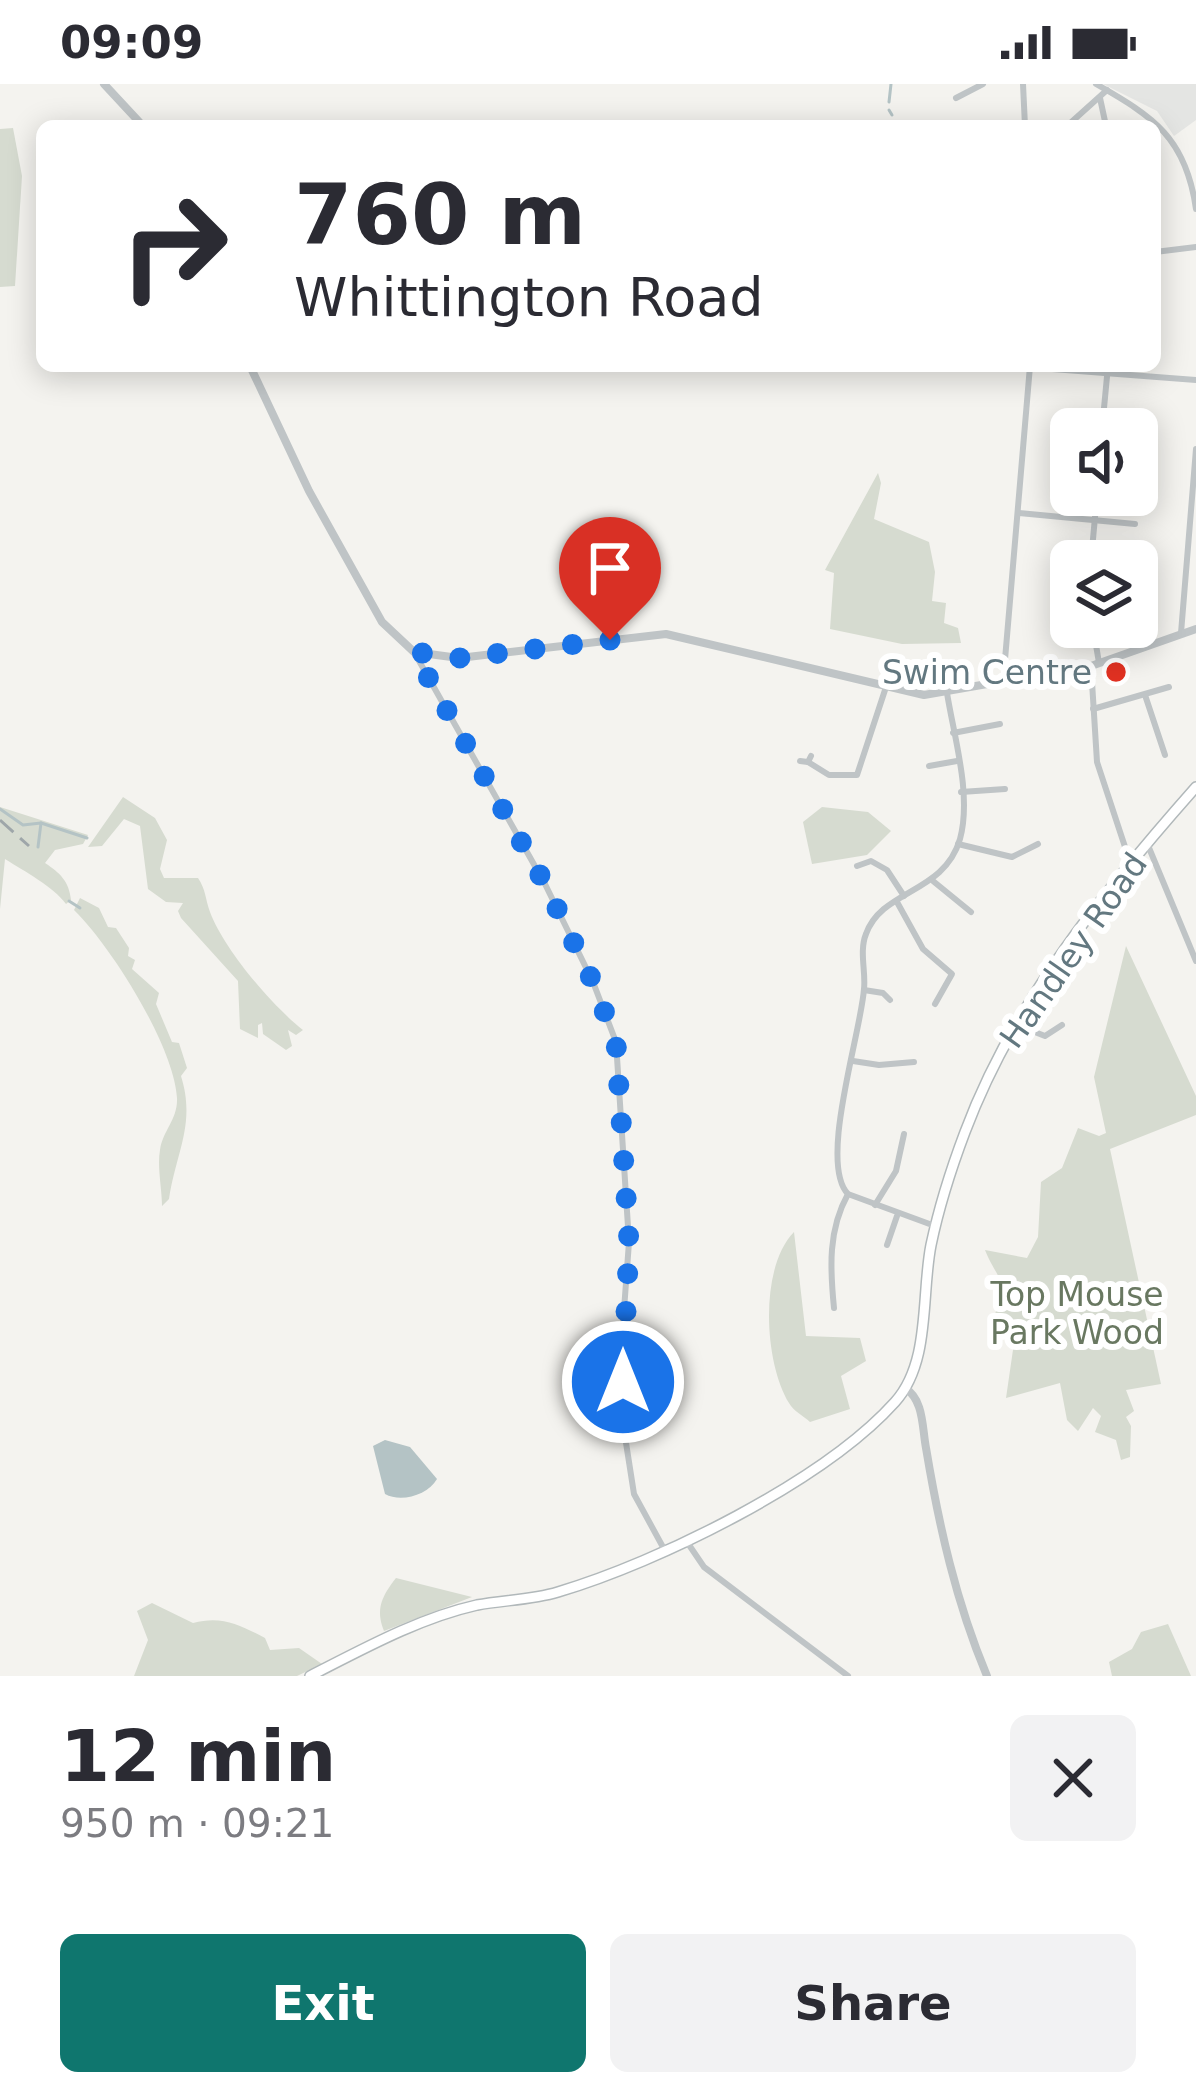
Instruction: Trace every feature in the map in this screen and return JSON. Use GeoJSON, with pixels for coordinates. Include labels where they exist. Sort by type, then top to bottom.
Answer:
{"type":"FeatureCollection","features":[{"type":"Feature","properties":{"kind":"main road","name":"Handley Road"},"geometry":{"type":"LineString","coordinates":[[905,1388],[918,1357],[935,1226],[966,1129],[1016,1024],[1130,862],[1196,788]]}},
{"type":"Feature","properties":{"kind":"main road"},"geometry":{"type":"LineString","coordinates":[[310,1676],[448,1614],[556,1592],[685,1539],[825,1461],[895,1402],[905,1388]]}},
{"type":"Feature","properties":{"kind":"street"},"geometry":{"type":"LineString","coordinates":[[104,84],[137,120]]}},
{"type":"Feature","properties":{"kind":"street"},"geometry":{"type":"LineString","coordinates":[[956,98],[983,84]]}},
{"type":"Feature","properties":{"kind":"street"},"geometry":{"type":"LineString","coordinates":[[1022,84],[1024,120]]}},
{"type":"Feature","properties":{"kind":"street"},"geometry":{"type":"LineString","coordinates":[[1096,84],[1152,120]]}},
{"type":"Feature","properties":{"kind":"street"},"geometry":{"type":"LineString","coordinates":[[1074,120],[1107,90]]}},
{"type":"Feature","properties":{"kind":"street"},"geometry":{"type":"LineString","coordinates":[[1100,98],[1105,120]]}},
{"type":"Feature","properties":{"kind":"street"},"geometry":{"type":"LineString","coordinates":[[1161,127],[1195,191],[1196,209]]}},
{"type":"Feature","properties":{"kind":"street"},"geometry":{"type":"LineString","coordinates":[[1161,251],[1196,247]]}},
{"type":"Feature","properties":{"kind":"street"},"geometry":{"type":"LineString","coordinates":[[253,372],[299,474],[382,622],[414,652],[545,884],[593,982],[616,1042],[629,1242],[622,1337],[624,1430],[634,1495],[664,1549]]}},
{"type":"Feature","properties":{"kind":"street"},"geometry":{"type":"LineString","coordinates":[[1003,683],[1030,372]]}},
{"type":"Feature","properties":{"kind":"street"},"geometry":{"type":"LineString","coordinates":[[1104,408],[1108,372]]}},
{"type":"Feature","properties":{"kind":"street"},"geometry":{"type":"LineString","coordinates":[[1126,372],[1196,380]]}},
{"type":"Feature","properties":{"kind":"street"},"geometry":{"type":"LineString","coordinates":[[1181,633],[1196,449]]}},
{"type":"Feature","properties":{"kind":"street"},"geometry":{"type":"LineString","coordinates":[[1019,513],[1135,524]]}},
{"type":"Feature","properties":{"kind":"street"},"geometry":{"type":"LineString","coordinates":[[1093,540],[1094,516]]}},
{"type":"Feature","properties":{"kind":"street"},"geometry":{"type":"LineString","coordinates":[[414,652],[459,658],[666,634],[924,695],[1095,665],[1196,629]]}},
{"type":"Feature","properties":{"kind":"street"},"geometry":{"type":"LineString","coordinates":[[1094,648],[1096,762],[1130,862]]}},
{"type":"Feature","properties":{"kind":"street"},"geometry":{"type":"LineString","coordinates":[[857,776],[886,687]]}},
{"type":"Feature","properties":{"kind":"street"},"geometry":{"type":"LineString","coordinates":[[1093,709],[1169,687]]}},
{"type":"Feature","properties":{"kind":"street"},"geometry":{"type":"LineString","coordinates":[[935,1226],[897,1216],[848,1194],[836,1173],[840,1106],[853,1061],[864,990],[866,934],[878,916],[933,881],[958,844],[961,792],[946,693]]}},
{"type":"Feature","properties":{"kind":"street"},"geometry":{"type":"LineString","coordinates":[[1145,695],[1165,755]]}},
{"type":"Feature","properties":{"kind":"street"},"geometry":{"type":"LineString","coordinates":[[953,733],[1000,724]]}},
{"type":"Feature","properties":{"kind":"street"},"geometry":{"type":"LineString","coordinates":[[806,760],[829,775],[857,776],[865,784]]}},
{"type":"Feature","properties":{"kind":"street"},"geometry":{"type":"LineString","coordinates":[[929,766],[957,761]]}},
{"type":"Feature","properties":{"kind":"street"},"geometry":{"type":"LineString","coordinates":[[961,792],[1005,789]]}},
{"type":"Feature","properties":{"kind":"street"},"geometry":{"type":"LineString","coordinates":[[1147,843],[1196,961]]}},
{"type":"Feature","properties":{"kind":"street"},"geometry":{"type":"LineString","coordinates":[[958,844],[1018,856],[1038,844]]}},
{"type":"Feature","properties":{"kind":"street"},"geometry":{"type":"LineString","coordinates":[[1018,856],[1019,868]]}},
{"type":"Feature","properties":{"kind":"street"},"geometry":{"type":"LineString","coordinates":[[857,866],[871,861],[887,870],[904,896]]}},
{"type":"Feature","properties":{"kind":"street"},"geometry":{"type":"LineString","coordinates":[[933,881],[971,912]]}},
{"type":"Feature","properties":{"kind":"street"},"geometry":{"type":"LineString","coordinates":[[896,902],[923,949],[952,974],[935,1004]]}},
{"type":"Feature","properties":{"kind":"street"},"geometry":{"type":"LineString","coordinates":[[864,990],[883,993],[890,1000]]}},
{"type":"Feature","properties":{"kind":"street"},"geometry":{"type":"LineString","coordinates":[[1016,1024],[1045,1036],[1062,1025]]}},
{"type":"Feature","properties":{"kind":"street"},"geometry":{"type":"LineString","coordinates":[[853,1061],[914,1062]]}},
{"type":"Feature","properties":{"kind":"street"},"geometry":{"type":"LineString","coordinates":[[875,1205],[896,1171],[904,1134]]}},
{"type":"Feature","properties":{"kind":"street"},"geometry":{"type":"LineString","coordinates":[[834,1308],[830,1254],[838,1212],[848,1194]]}},
{"type":"Feature","properties":{"kind":"street"},"geometry":{"type":"LineString","coordinates":[[887,1245],[897,1216]]}},
{"type":"Feature","properties":{"kind":"street"},"geometry":{"type":"LineString","coordinates":[[905,1388],[919,1403],[949,1564],[987,1676]]}},
{"type":"Feature","properties":{"kind":"street"},"geometry":{"type":"LineString","coordinates":[[685,1539],[704,1567],[848,1676]]}},
{"type":"Feature","properties":{"kind":"shaded area"},"geometry":{"type":"Polygon","coordinates":[[[1103,84],[1196,84],[1196,120],[1174,136],[1157,111],[1103,84]]]}},
{"type":"Feature","properties":{"kind":"shaded area"},"geometry":{"type":"Polygon","coordinates":[[[385,1440],[410,1447],[437,1479],[433,1485],[406,1497],[385,1494],[373,1446],[385,1440]]]}},
{"type":"Feature","properties":{"kind":"green space"},"geometry":{"type":"Polygon","coordinates":[[[13,128],[22,176],[15,286],[0,287],[0,129],[13,128]]]}},
{"type":"Feature","properties":{"kind":"green space"},"geometry":{"type":"Polygon","coordinates":[[[878,473],[881,483],[874,519],[929,542],[935,572],[932,601],[946,603],[944,623],[958,628],[961,643],[902,644],[830,629],[834,573],[825,570],[878,473]]]}},
{"type":"Feature","properties":{"kind":"green space"},"geometry":{"type":"Polygon","coordinates":[[[123,797],[155,818],[167,840],[160,869],[164,878],[198,878],[217,927],[237,959],[303,1030],[296,1035],[288,1030],[292,1046],[286,1050],[263,1034],[262,1023],[258,1038],[240,1029],[238,981],[181,918],[178,911],[183,903],[166,902],[148,889],[140,826],[124,819],[102,846],[88,847],[123,797]]]}},
{"type":"Feature","properties":{"kind":"green space"},"geometry":{"type":"Polygon","coordinates":[[[0,807],[88,835],[83,844],[55,850],[45,863],[66,883],[71,900],[66,904],[5,859],[0,909],[0,807]]]}},
{"type":"Feature","properties":{"kind":"green space"},"geometry":{"type":"Polygon","coordinates":[[[822,807],[868,812],[891,831],[867,855],[812,864],[803,822],[822,807]]]}},
{"type":"Feature","properties":{"kind":"green space"},"geometry":{"type":"Polygon","coordinates":[[[80,898],[99,908],[108,927],[116,928],[129,948],[128,956],[135,960],[132,969],[159,993],[156,1004],[172,1042],[179,1043],[187,1068],[181,1076],[186,1109],[183,1138],[169,1199],[162,1206],[159,1157],[177,1105],[173,1076],[138,998],[74,910],[80,898]]]}},
{"type":"Feature","properties":{"kind":"green space","name":"Top Mouse Park Wood"},"geometry":{"type":"Polygon","coordinates":[[[1126,946],[1196,1096],[1196,1115],[1110,1149],[1161,1384],[1126,1390],[1134,1411],[1126,1417],[1131,1426],[1130,1457],[1121,1460],[1116,1440],[1095,1432],[1101,1416],[1093,1408],[1078,1431],[1067,1420],[1060,1383],[1006,1398],[1014,1343],[994,1316],[1002,1288],[985,1250],[1027,1258],[1038,1237],[1041,1182],[1062,1168],[1078,1128],[1099,1136],[1106,1133],[1094,1077],[1126,946]]]}},
{"type":"Feature","properties":{"kind":"green space"},"geometry":{"type":"Polygon","coordinates":[[[794,1232],[806,1336],[860,1338],[866,1361],[841,1376],[850,1409],[810,1422],[789,1403],[770,1340],[775,1268],[794,1232]]]}},
{"type":"Feature","properties":{"kind":"green space"},"geometry":{"type":"Polygon","coordinates":[[[396,1578],[472,1597],[384,1631],[381,1603],[396,1578]]]}},
{"type":"Feature","properties":{"kind":"green space"},"geometry":{"type":"Polygon","coordinates":[[[152,1603],[193,1623],[213,1620],[239,1625],[265,1638],[270,1650],[299,1648],[322,1664],[297,1676],[134,1676],[148,1640],[137,1611],[152,1603]]]}},
{"type":"Feature","properties":{"kind":"green space"},"geometry":{"type":"Polygon","coordinates":[[[1168,1624],[1191,1676],[1112,1676],[1109,1662],[1132,1649],[1141,1632],[1168,1624]]]}},
{"type":"Feature","properties":{"kind":"waterway"},"geometry":{"type":"LineString","coordinates":[[889,102],[891,84]]}},
{"type":"Feature","properties":{"kind":"waterway"},"geometry":{"type":"LineString","coordinates":[[889,110],[892,115]]}},
{"type":"Feature","properties":{"kind":"waterway"},"geometry":{"type":"LineString","coordinates":[[0,809],[23,825],[41,823],[87,838]]}},
{"type":"Feature","properties":{"kind":"waterway"},"geometry":{"type":"LineString","coordinates":[[38,847],[41,823]]}},
{"type":"Feature","properties":{"kind":"waterway"},"geometry":{"type":"LineString","coordinates":[[69,901],[80,908]]}},
{"type":"Feature","properties":{"kind":"railway"},"geometry":{"type":"LineString","coordinates":[[0,820],[29,846]]}},
{"type":"Feature","properties":{"kind":"place","name":"Swim Centre"},"geometry":{"type":"Point","coordinates":[1116,672]}},
{"type":"Feature","properties":{"kind":"route"},"geometry":{"type":"LineString","coordinates":[[610,640],[446,659],[414,652],[417,665],[491,784],[545,884],[593,982],[616,1042],[629,1242],[623,1382]]}}]}
